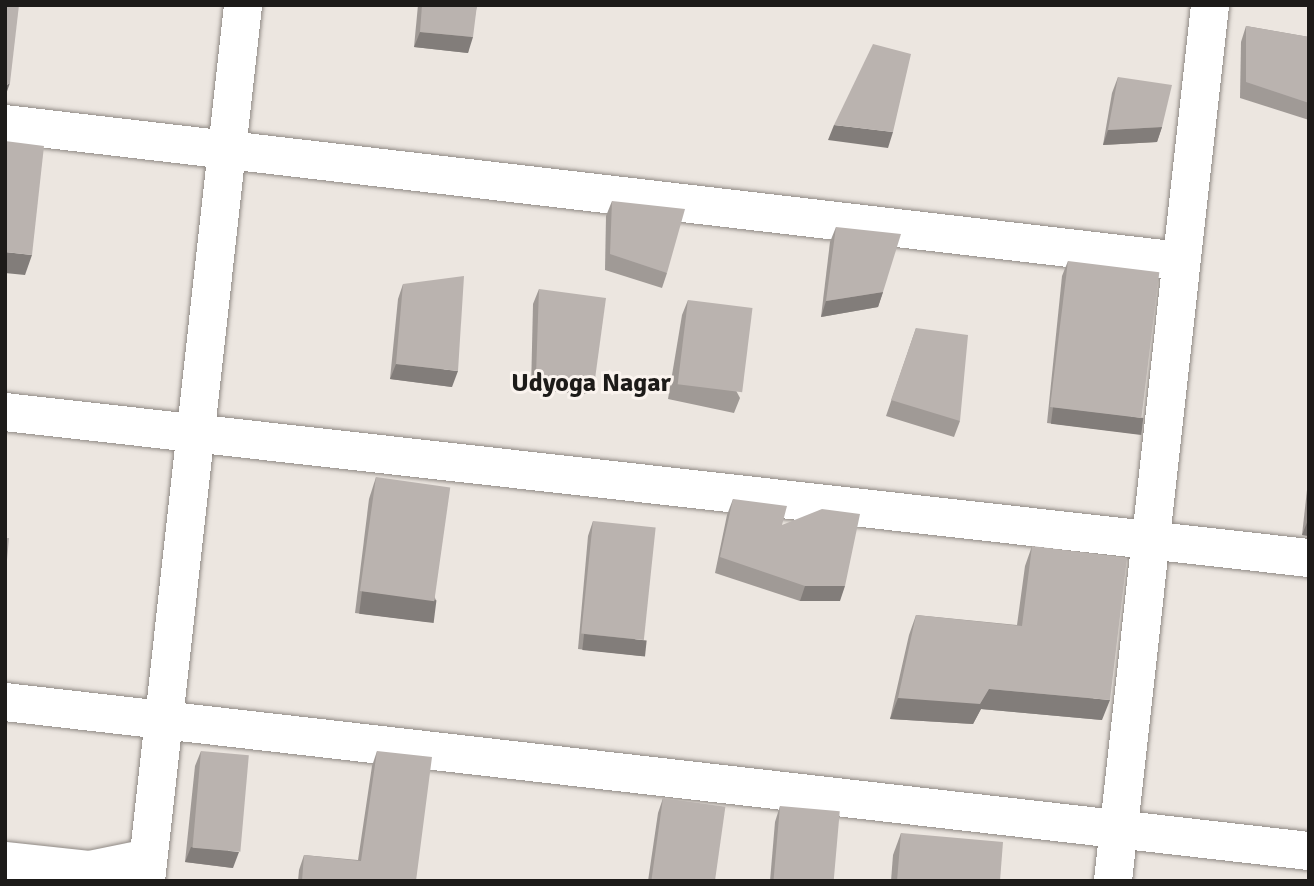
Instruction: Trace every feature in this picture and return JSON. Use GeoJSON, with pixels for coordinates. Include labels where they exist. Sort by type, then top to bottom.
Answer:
{"type":"FeatureCollection","features":[{"type":"Feature","properties":{"kind":"street"},"geometry":{"type":"LineString","coordinates":[[5,861],[88,875],[147,869],[243,5]]}},
{"type":"Feature","properties":{"kind":"street"},"geometry":{"type":"LineString","coordinates":[[1113,881],[1146,543],[1210,5]]}},
{"type":"Feature","properties":{"kind":"street"},"geometry":{"type":"LineString","coordinates":[[5,124],[227,153],[1180,261]]}},
{"type":"Feature","properties":{"kind":"street"},"geometry":{"type":"LineString","coordinates":[[5,412],[196,430],[1146,543],[1309,558]]}},
{"type":"Feature","properties":{"kind":"street"},"geometry":{"type":"LineString","coordinates":[[5,702],[1118,827],[1309,851]]}},
{"type":"Feature","properties":{"kind":"building"},"geometry":{"type":"Polygon","coordinates":[[[5,5],[19,5],[10,83],[5,86],[5,5]]]}},
{"type":"Feature","properties":{"kind":"building"},"geometry":{"type":"Polygon","coordinates":[[[422,5],[477,5],[473,37],[420,32],[422,5]]]}},
{"type":"Feature","properties":{"kind":"building"},"geometry":{"type":"Polygon","coordinates":[[[1246,26],[1309,37],[1309,103],[1246,82],[1246,26]]]}},
{"type":"Feature","properties":{"kind":"building"},"geometry":{"type":"Polygon","coordinates":[[[873,44],[911,54],[893,132],[834,125],[873,44]]]}},
{"type":"Feature","properties":{"kind":"building"},"geometry":{"type":"Polygon","coordinates":[[[1118,77],[1172,85],[1162,127],[1108,130],[1118,77]]]}},
{"type":"Feature","properties":{"kind":"building"},"geometry":{"type":"Polygon","coordinates":[[[5,141],[44,146],[32,255],[5,252],[5,141]]]}},
{"type":"Feature","properties":{"kind":"building"},"geometry":{"type":"Polygon","coordinates":[[[612,201],[685,209],[667,273],[610,254],[612,201]]]}},
{"type":"Feature","properties":{"kind":"building"},"geometry":{"type":"Polygon","coordinates":[[[836,227],[901,234],[883,292],[826,301],[836,227]]]}},
{"type":"Feature","properties":{"kind":"building"},"geometry":{"type":"Polygon","coordinates":[[[1068,261],[1159,272],[1141,418],[1050,407],[1068,261]]]}},
{"type":"Feature","properties":{"kind":"building"},"geometry":{"type":"Polygon","coordinates":[[[464,276],[458,371],[396,364],[403,284],[464,276]]]}},
{"type":"Feature","properties":{"kind":"building"},"geometry":{"type":"Polygon","coordinates":[[[539,289],[606,298],[595,379],[536,375],[539,289]]]}},
{"type":"Feature","properties":{"kind":"building"},"geometry":{"type":"Polygon","coordinates":[[[688,300],[753,308],[742,392],[678,384],[688,300]]]}},
{"type":"Feature","properties":{"kind":"building"},"geometry":{"type":"Polygon","coordinates":[[[916,328],[968,335],[960,421],[891,400],[916,328]]]}},
{"type":"Feature","properties":{"kind":"building"},"geometry":{"type":"Polygon","coordinates":[[[376,477],[450,487],[434,601],[360,591],[376,477]]]}},
{"type":"Feature","properties":{"kind":"building"},"geometry":{"type":"Polygon","coordinates":[[[733,499],[787,506],[782,525],[822,509],[860,514],[845,586],[805,586],[720,557],[733,499]]]}},
{"type":"Feature","properties":{"kind":"building"},"geometry":{"type":"Polygon","coordinates":[[[593,521],[656,528],[644,640],[581,633],[593,521]]]}},
{"type":"Feature","properties":{"kind":"building"},"geometry":{"type":"Polygon","coordinates":[[[5,538],[9,538],[5,582],[5,538]]]}},
{"type":"Feature","properties":{"kind":"building"},"geometry":{"type":"Polygon","coordinates":[[[1032,546],[1127,558],[1110,700],[989,689],[980,704],[898,698],[916,615],[1022,626],[1032,546]]]}},
{"type":"Feature","properties":{"kind":"building"},"geometry":{"type":"Polygon","coordinates":[[[201,751],[249,755],[240,852],[193,848],[201,751]]]}},
{"type":"Feature","properties":{"kind":"building"},"geometry":{"type":"Polygon","coordinates":[[[377,751],[432,757],[416,881],[302,881],[304,855],[361,861],[377,751]]]}},
{"type":"Feature","properties":{"kind":"building"},"geometry":{"type":"Polygon","coordinates":[[[663,798],[725,807],[715,881],[651,881],[663,798]]]}},
{"type":"Feature","properties":{"kind":"building"},"geometry":{"type":"Polygon","coordinates":[[[780,806],[840,811],[834,881],[773,881],[780,806]]]}},
{"type":"Feature","properties":{"kind":"building"},"geometry":{"type":"Polygon","coordinates":[[[901,833],[1003,842],[1000,881],[897,881],[901,833]]]}},
{"type":"Feature","properties":{"kind":"district","name":"Udyoga Nagar"},"geometry":{"type":"Point","coordinates":[591,384]}}]}
